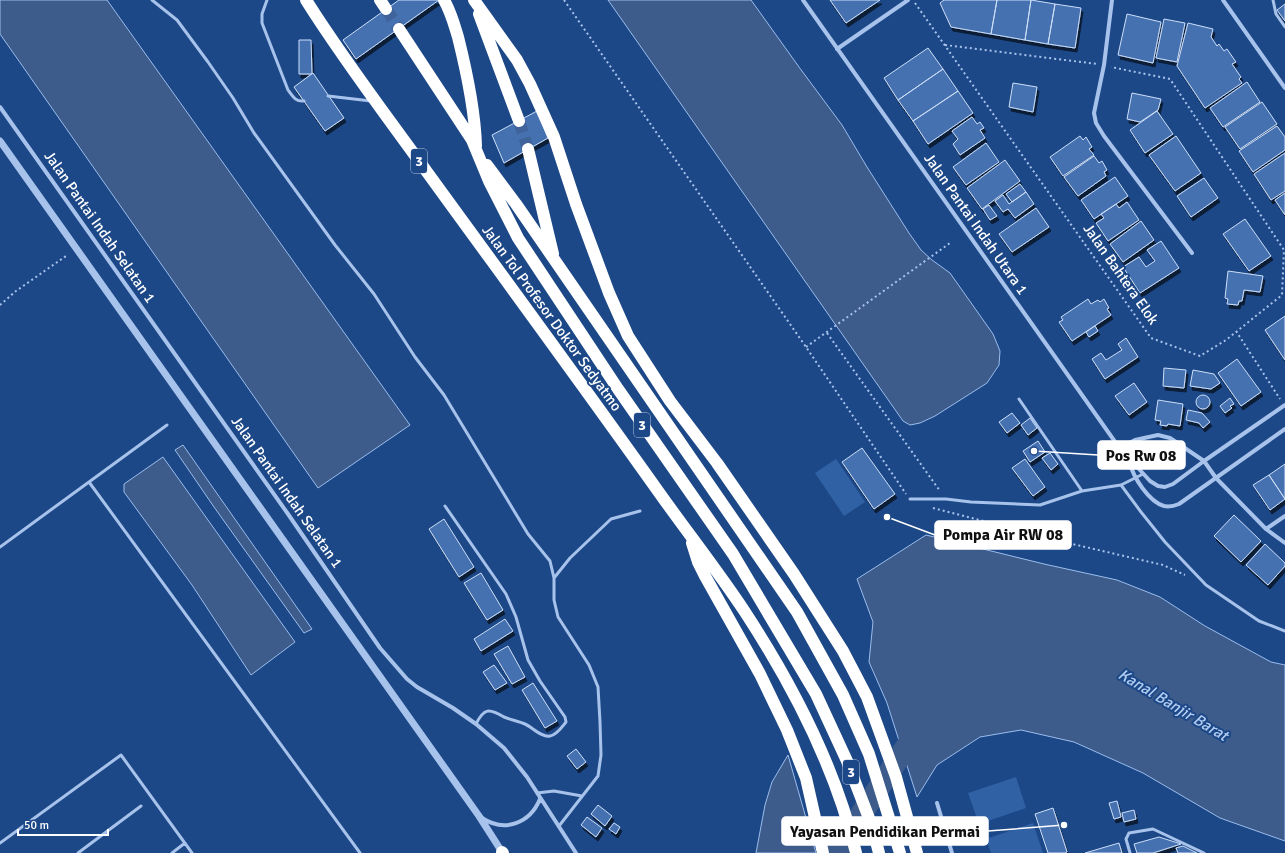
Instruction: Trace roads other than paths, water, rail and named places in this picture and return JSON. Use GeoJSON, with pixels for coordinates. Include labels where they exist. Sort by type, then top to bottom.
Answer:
{"type":"FeatureCollection","features":[{"type":"Feature","properties":{"kind":"highway","name":"Jalan Tol Profesor Doktor Sedyatmo"},"geometry":{"type":"LineString","coordinates":[[306,0],[327,34],[375,101],[577,377],[746,613],[777,665],[812,731],[833,780],[856,853]]}},
{"type":"Feature","properties":{"kind":"highway"},"geometry":{"type":"LineString","coordinates":[[444,0],[450,9],[463,57],[476,126],[477,150]]}},
{"type":"Feature","properties":{"kind":"highway"},"geometry":{"type":"LineString","coordinates":[[474,0],[519,121]]}},
{"type":"Feature","properties":{"kind":"highway"},"geometry":{"type":"LineString","coordinates":[[474,0],[517,60],[530,84],[554,137],[581,218],[609,293],[628,336],[670,401],[717,463],[794,574],[843,651],[867,697],[896,777],[917,853]]}},
{"type":"Feature","properties":{"kind":"highway","name":"Jalan Tol Profesor Doktor Sedyatmo"},"geometry":{"type":"LineString","coordinates":[[399,29],[472,140],[492,187],[518,238],[631,409],[733,554],[816,694],[850,768],[872,826],[879,853]]}},
{"type":"Feature","properties":{"kind":"highway","name":"Jalan Tol Profesor Doktor Sedyatmo"},"geometry":{"type":"LineString","coordinates":[[528,149],[555,261]]}},
{"type":"Feature","properties":{"kind":"highway","name":"Jalan Tol Profesor Doktor Sedyatmo"},"geometry":{"type":"LineString","coordinates":[[477,150],[797,612],[843,695],[869,754],[900,853]]}},
{"type":"Feature","properties":{"kind":"highway"},"geometry":{"type":"LineString","coordinates":[[689,534],[698,562],[760,674],[787,730],[806,778],[823,853]]}},
{"type":"Feature","properties":{"kind":"street","name":"Jalan Pantai Indah Utara 1"},"geometry":{"type":"LineString","coordinates":[[803,0],[1130,463]]}},
{"type":"Feature","properties":{"kind":"street"},"geometry":{"type":"LineString","coordinates":[[837,49],[908,0]]}},
{"type":"Feature","properties":{"kind":"street"},"geometry":{"type":"LineString","coordinates":[[1112,0],[1104,65],[1094,113],[1096,123],[1104,136],[1192,253]]}},
{"type":"Feature","properties":{"kind":"street"},"geometry":{"type":"LineString","coordinates":[[1224,0],[1285,88]]}},
{"type":"Feature","properties":{"kind":"street","name":"Jalan Pantai Indah Selatan 1"},"geometry":{"type":"LineString","coordinates":[[0,108],[283,508],[380,648],[407,679],[417,687],[453,708],[476,724],[510,755],[527,777],[576,853]]}},
{"type":"Feature","properties":{"kind":"street","name":"Jalan Pantai Indah Selatan 1"},"geometry":{"type":"LineString","coordinates":[[0,141],[479,816],[502,852]]}},
{"type":"Feature","properties":{"kind":"street"},"geometry":{"type":"LineString","coordinates":[[1130,463],[1138,468],[1150,481],[1158,486],[1173,484],[1285,405]]}},
{"type":"Feature","properties":{"kind":"street"},"geometry":{"type":"LineString","coordinates":[[1130,463],[1132,472],[1148,494],[1156,502],[1164,506],[1172,506],[1179,504],[1285,429]]}},
{"type":"Feature","properties":{"kind":"street"},"geometry":{"type":"LineString","coordinates":[[1120,448],[1135,440],[1158,435],[1170,438],[1204,461],[1216,478],[1266,529],[1285,543]]}},
{"type":"Feature","properties":{"kind":"street"},"geometry":{"type":"LineString","coordinates":[[1266,529],[1285,516]]}},
{"type":"Feature","properties":{"kind":"street"},"geometry":{"type":"LineString","coordinates":[[479,816],[496,824],[514,824],[531,814],[540,799]]}},
{"type":"Feature","properties":{"kind":"street"},"geometry":{"type":"LineString","coordinates":[[937,803],[952,853]]}},
{"type":"Feature","properties":{"kind":"lane"},"geometry":{"type":"LineString","coordinates":[[152,0],[177,20],[233,98],[254,133],[335,245],[374,294],[415,357],[444,395],[528,534],[550,561],[554,578],[554,600],[558,617],[589,665],[598,688],[600,722],[601,755],[598,776],[560,826]]}},
{"type":"Feature","properties":{"kind":"lane"},"geometry":{"type":"LineString","coordinates":[[267,0],[262,14],[262,23],[266,35],[288,90],[293,98],[299,101],[304,101]]}},
{"type":"Feature","properties":{"kind":"lane"},"geometry":{"type":"LineString","coordinates":[[1273,0],[1276,14],[1285,27]]}},
{"type":"Feature","properties":{"kind":"lane"},"geometry":{"type":"LineString","coordinates":[[328,96],[375,101]]}},
{"type":"Feature","properties":{"kind":"lane"},"geometry":{"type":"LineString","coordinates":[[1019,399],[1082,491]]}},
{"type":"Feature","properties":{"kind":"lane"},"geometry":{"type":"LineString","coordinates":[[0,547],[167,425]]}},
{"type":"Feature","properties":{"kind":"lane"},"geometry":{"type":"LineString","coordinates":[[910,499],[946,499],[971,502],[1040,505],[1082,491],[1121,485],[1143,474]]}},
{"type":"Feature","properties":{"kind":"lane"},"geometry":{"type":"LineString","coordinates":[[89,482],[360,853]]}},
{"type":"Feature","properties":{"kind":"lane"},"geometry":{"type":"LineString","coordinates":[[1121,485],[1165,542],[1206,585],[1259,621],[1285,631]]}},
{"type":"Feature","properties":{"kind":"lane"},"geometry":{"type":"LineString","coordinates":[[445,506],[506,594],[516,617],[528,660],[540,681],[565,717],[566,722],[556,733],[549,736],[543,735],[524,724],[506,718],[498,712],[490,710],[481,715],[476,724]]}},
{"type":"Feature","properties":{"kind":"lane"},"geometry":{"type":"LineString","coordinates":[[554,578],[570,558],[611,519],[640,511]]}},
{"type":"Feature","properties":{"kind":"lane"},"geometry":{"type":"LineString","coordinates":[[0,844],[121,755],[192,853]]}},
{"type":"Feature","properties":{"kind":"lane"},"geometry":{"type":"LineString","coordinates":[[537,793],[554,791],[582,796]]}},
{"type":"Feature","properties":{"kind":"lane"},"geometry":{"type":"LineString","coordinates":[[78,853],[141,806]]}},
{"type":"Feature","properties":{"kind":"lane"},"geometry":{"type":"LineString","coordinates":[[1130,853],[1126,839],[1129,832],[1153,829],[1204,853]]}},
{"type":"Feature","properties":{"kind":"lane"},"geometry":{"type":"LineString","coordinates":[[172,853],[185,843]]}},
{"type":"Feature","properties":{"kind":"water"},"geometry":{"type":"Polygon","coordinates":[[[0,0],[107,0],[410,425],[318,488],[0,34],[0,0]]]}},
{"type":"Feature","properties":{"kind":"water"},"geometry":{"type":"Polygon","coordinates":[[[608,0],[751,0],[842,125],[867,167],[921,250],[950,273],[993,334],[1000,351],[999,365],[987,383],[935,416],[920,423],[910,425],[903,421],[608,0]]]}},
{"type":"Feature","properties":{"kind":"water"},"geometry":{"type":"Polygon","coordinates":[[[183,445],[312,629],[304,633],[214,507],[175,450],[183,445]]]}},
{"type":"Feature","properties":{"kind":"water"},"geometry":{"type":"Polygon","coordinates":[[[163,457],[295,642],[251,675],[192,585],[124,492],[124,484],[163,457]]]}},
{"type":"Feature","properties":{"kind":"water"},"geometry":{"type":"Polygon","coordinates":[[[926,535],[1117,580],[1160,597],[1205,626],[1271,662],[1285,665],[1285,841],[1220,818],[1143,773],[1074,742],[1021,730],[980,737],[937,765],[917,797],[887,703],[869,662],[873,622],[857,579],[926,535]]]}},
{"type":"Feature","properties":{"kind":"water"},"geometry":{"type":"Polygon","coordinates":[[[788,755],[816,853],[756,853],[765,805],[772,782],[788,755]]]}},
{"type":"Feature","properties":{"kind":"waterway","name":"Kanal Banjir Barat"},"geometry":{"type":"LineString","coordinates":[[835,853],[919,728]]}},
{"type":"Feature","properties":{"kind":"tunnel"},"geometry":{"type":"LineString","coordinates":[[386,9],[399,29]]}},
{"type":"Feature","properties":{"kind":"tunnel"},"geometry":{"type":"LineString","coordinates":[[519,121],[528,149]]}},
{"type":"Feature","properties":{"kind":"place","name":"Pos Rw 08"},"geometry":{"type":"Point","coordinates":[1034,451]}},
{"type":"Feature","properties":{"kind":"place","name":"Pompa Air RW 08"},"geometry":{"type":"Point","coordinates":[887,517]}},
{"type":"Feature","properties":{"kind":"place","name":"Yayasan Pendidikan Permai"},"geometry":{"type":"Point","coordinates":[1064,825]}}]}
